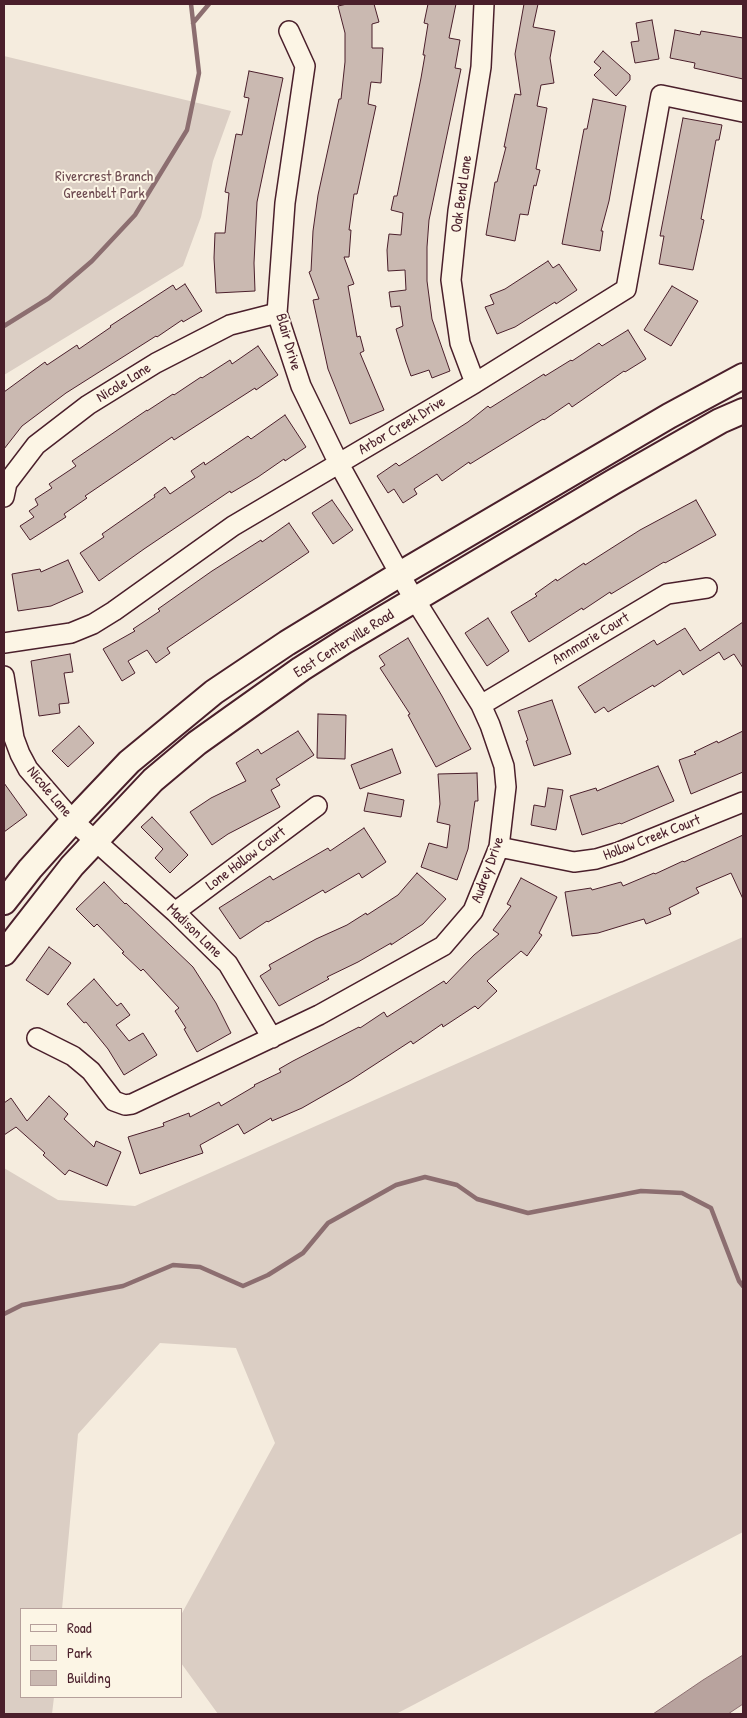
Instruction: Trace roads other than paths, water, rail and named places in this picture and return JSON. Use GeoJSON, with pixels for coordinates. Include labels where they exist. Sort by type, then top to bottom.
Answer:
{"type":"FeatureCollection","features":[{"type":"Feature","properties":{"kind":"main road","name":"East Centerville Road"},"geometry":{"type":"LineString","coordinates":[[4,902],[30,869],[129,762],[214,692],[287,643],[400,574],[669,416],[743,376]]}},
{"type":"Feature","properties":{"kind":"main road","name":"East Centerville Road"},"geometry":{"type":"LineString","coordinates":[[4,953],[72,866],[154,780],[197,743],[301,669],[613,482],[720,421],[743,411]]}},
{"type":"Feature","properties":{"kind":"street","name":"Oak Bend Lane"},"geometry":{"type":"LineString","coordinates":[[475,383],[460,343],[451,280],[458,211],[481,67],[484,4]]}},
{"type":"Feature","properties":{"kind":"street","name":"Blair Drive"},"geometry":{"type":"LineString","coordinates":[[289,31],[305,66],[285,203],[277,313],[301,386],[339,464],[400,574]]}},
{"type":"Feature","properties":{"kind":"street","name":"Arbor Creek Drive"},"geometry":{"type":"LineString","coordinates":[[4,643],[71,633],[93,624],[233,526],[475,383],[626,289],[661,96],[743,112]]}},
{"type":"Feature","properties":{"kind":"street","name":"Nicole Lane"},"geometry":{"type":"LineString","coordinates":[[4,496],[7,483],[36,446],[88,405],[156,363],[230,325],[277,313]]}},
{"type":"Feature","properties":{"kind":"street","name":"Audrey Drive"},"geometry":{"type":"LineString","coordinates":[[37,1038],[73,1056],[91,1071],[114,1101],[125,1105],[132,1104],[319,1015],[443,946],[473,911],[499,847],[506,787],[504,766],[481,705],[400,574]]}},
{"type":"Feature","properties":{"kind":"street","name":"Annmarie Court"},"geometry":{"type":"LineString","coordinates":[[481,705],[667,594],[707,588]]}},
{"type":"Feature","properties":{"kind":"street","name":"Nicole Lane"},"geometry":{"type":"LineString","coordinates":[[4,676],[14,738],[28,769],[73,821],[95,842]]}},
{"type":"Feature","properties":{"kind":"street","name":"Hollow Creek Court"},"geometry":{"type":"LineString","coordinates":[[499,847],[574,862],[596,859],[619,852],[743,802]]}},
{"type":"Feature","properties":{"kind":"street","name":"Lone Hollow Court"},"geometry":{"type":"LineString","coordinates":[[175,912],[317,806]]}},
{"type":"Feature","properties":{"kind":"street","name":"Madison Lane"},"geometry":{"type":"LineString","coordinates":[[95,842],[175,912],[228,964],[272,1038]]}},
{"type":"Feature","properties":{"kind":"waterway"},"geometry":{"type":"LineString","coordinates":[[4,326],[49,298],[92,261],[135,215],[187,130],[199,73],[191,4]]}},
{"type":"Feature","properties":{"kind":"waterway"},"geometry":{"type":"LineString","coordinates":[[193,23],[209,4]]}},
{"type":"Feature","properties":{"kind":"waterway"},"geometry":{"type":"LineString","coordinates":[[4,1314],[22,1305],[123,1286],[173,1265],[200,1267],[243,1286],[268,1275],[303,1253],[328,1223],[396,1185],[425,1177],[457,1185],[477,1199],[528,1213],[641,1191],[682,1193],[711,1208],[739,1281],[743,1286]]}},
{"type":"Feature","properties":{"kind":"park label","name":"Rivercrest Branch Greenbelt Park"},"geometry":{"type":"Point","coordinates":[104,186]}}]}
